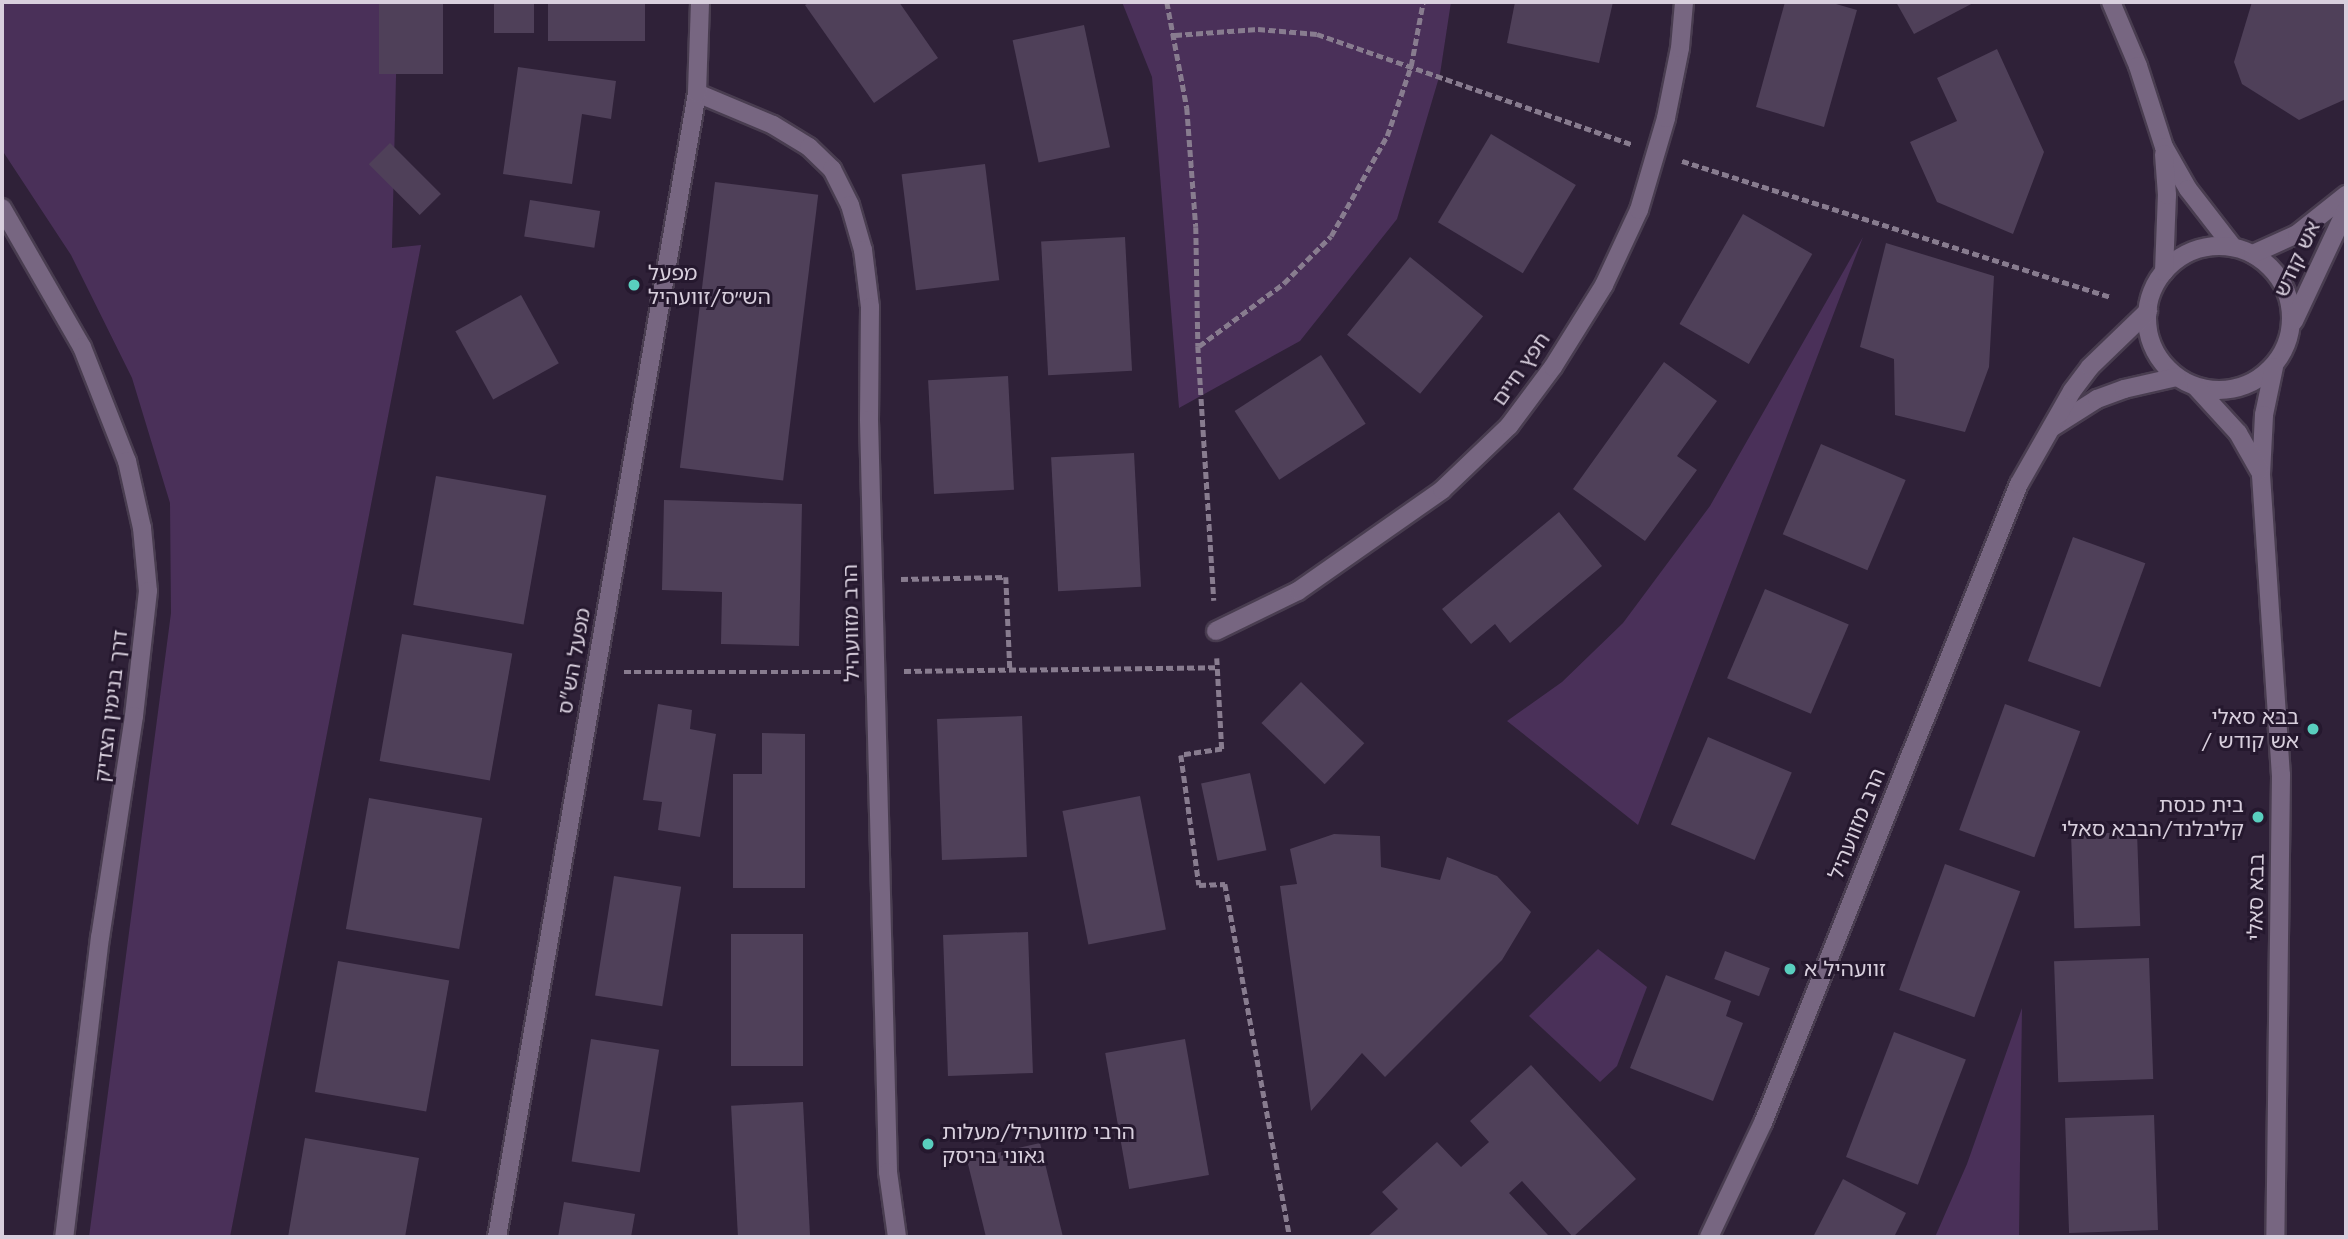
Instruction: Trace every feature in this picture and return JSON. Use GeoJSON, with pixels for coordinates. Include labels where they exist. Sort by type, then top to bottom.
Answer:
{"type":"FeatureCollection","features":[{"type":"Feature","properties":{"kind":"street","name":"מפעל הש\"ס"},"geometry":{"type":"LineString","coordinates":[[497,1237],[697,93],[700,2]]}},
{"type":"Feature","properties":{"kind":"street","name":"חפץ חיים"},"geometry":{"type":"LineString","coordinates":[[1216,631],[1298,591],[1369,544],[1442,490],[1509,426],[1553,367],[1604,285],[1639,210],[1666,118],[1680,48],[1684,2]]}},
{"type":"Feature","properties":{"kind":"street"},"geometry":{"type":"LineString","coordinates":[[2110,2],[2138,66],[2164,147],[2188,189],[2233,247]]}},
{"type":"Feature","properties":{"kind":"street","name":"הרב מזוועהיל"},"geometry":{"type":"LineString","coordinates":[[697,93],[774,125],[809,147],[832,169],[850,205],[863,250],[870,307],[873,580],[888,1172],[897,1237]]}},
{"type":"Feature","properties":{"kind":"street"},"geometry":{"type":"LineString","coordinates":[[2164,147],[2167,195],[2164,272]]}},
{"type":"Feature","properties":{"kind":"street","name":"אש קודש"},"geometry":{"type":"LineString","coordinates":[[2253,254],[2306,228],[2346,195]]}},
{"type":"Feature","properties":{"kind":"street","name":"דרך בנימין הצדיק"},"geometry":{"type":"LineString","coordinates":[[2,208],[82,346],[127,461],[142,528],[148,591],[134,716],[99,951],[64,1237]]}},
{"type":"Feature","properties":{"kind":"street","name":"אש קודש"},"geometry":{"type":"LineString","coordinates":[[2291,327],[2346,210]]}},
{"type":"Feature","properties":{"kind":"street"},"geometry":{"type":"LineString","coordinates":[[2233,247],[2253,254],[2271,267],[2283,285],[2291,306],[2291,327],[2285,349],[2274,367],[2257,380],[2237,389],[2217,391],[2196,387],[2177,377],[2162,362],[2152,343],[2148,312],[2152,290],[2164,272],[2180,257],[2200,248],[2233,247]]}},
{"type":"Feature","properties":{"kind":"street","name":"הרב מזוועהיל"},"geometry":{"type":"LineString","coordinates":[[1709,1237],[1763,1123],[1985,562],[2019,484],[2050,429],[2090,368],[2148,312]]}},
{"type":"Feature","properties":{"kind":"street","name":"בבא סאלי"},"geometry":{"type":"LineString","coordinates":[[2274,367],[2264,415],[2261,475],[2281,775],[2276,1237]]}},
{"type":"Feature","properties":{"kind":"street"},"geometry":{"type":"LineString","coordinates":[[2050,429],[2115,392],[2145,382],[2177,377]]}},
{"type":"Feature","properties":{"kind":"street","name":"בבא סאלי"},"geometry":{"type":"LineString","coordinates":[[2196,387],[2238,433],[2261,475]]}},
{"type":"Feature","properties":{"kind":"path"},"geometry":{"type":"LineString","coordinates":[[1167,2],[1187,108],[1196,227],[1198,346],[1222,749],[1181,755],[1199,885],[1225,884],[1290,1237]]}},
{"type":"Feature","properties":{"kind":"path"},"geometry":{"type":"LineString","coordinates":[[1198,346],[1284,283],[1331,236],[1387,136],[1411,66],[1423,2]]}},
{"type":"Feature","properties":{"kind":"path"},"geometry":{"type":"LineString","coordinates":[[1174,35],[1258,29],[1317,34],[1655,153],[2112,297]]}},
{"type":"Feature","properties":{"kind":"path"},"geometry":{"type":"LineString","coordinates":[[873,580],[1006,577],[1010,670]]}},
{"type":"Feature","properties":{"kind":"shaded area"},"geometry":{"type":"Polygon","coordinates":[[[2,2],[389,2],[397,34],[392,248],[421,245],[230,1237],[89,1237],[171,613],[170,503],[132,378],[71,255],[2,150],[2,2]]]}},
{"type":"Feature","properties":{"kind":"shaded area"},"geometry":{"type":"Polygon","coordinates":[[[1122,2],[1451,2],[1440,74],[1397,219],[1300,341],[1179,408],[1152,77],[1122,2]]]}},
{"type":"Feature","properties":{"kind":"shaded area"},"geometry":{"type":"Polygon","coordinates":[[[1863,237],[1638,825],[1507,721],[1562,682],[1623,623],[1710,506],[1863,237]]]}},
{"type":"Feature","properties":{"kind":"shaded area"},"geometry":{"type":"Polygon","coordinates":[[[1598,949],[1647,987],[1617,1066],[1600,1082],[1529,1016],[1598,949]]]}},
{"type":"Feature","properties":{"kind":"shaded area"},"geometry":{"type":"Polygon","coordinates":[[[2022,1008],[2019,1237],[1935,1237],[1967,1164],[2022,1008]]]}},
{"type":"Feature","properties":{"kind":"building"},"geometry":{"type":"Polygon","coordinates":[[[379,2],[443,2],[443,74],[379,74],[379,2]]]}},
{"type":"Feature","properties":{"kind":"building"},"geometry":{"type":"Polygon","coordinates":[[[494,2],[534,2],[534,33],[494,33],[494,2]]]}},
{"type":"Feature","properties":{"kind":"building"},"geometry":{"type":"Polygon","coordinates":[[[548,2],[645,2],[645,41],[548,41],[548,2]]]}},
{"type":"Feature","properties":{"kind":"building"},"geometry":{"type":"Polygon","coordinates":[[[810,2],[899,2],[938,58],[874,103],[805,5],[810,2]]]}},
{"type":"Feature","properties":{"kind":"building"},"geometry":{"type":"Polygon","coordinates":[[[1515,2],[1613,2],[1599,63],[1507,43],[1515,2]]]}},
{"type":"Feature","properties":{"kind":"building"},"geometry":{"type":"Polygon","coordinates":[[[1785,2],[1829,2],[1857,10],[1824,127],[1756,107],[1785,2]]]}},
{"type":"Feature","properties":{"kind":"building"},"geometry":{"type":"Polygon","coordinates":[[[1896,2],[1975,2],[1914,34],[1896,2]]]}},
{"type":"Feature","properties":{"kind":"building"},"geometry":{"type":"Polygon","coordinates":[[[2252,2],[2346,2],[2346,99],[2299,120],[2242,84],[2234,62],[2252,2]]]}},
{"type":"Feature","properties":{"kind":"building"},"geometry":{"type":"Polygon","coordinates":[[[1084,25],[1110,147],[1039,162],[1013,40],[1084,25]]]}},
{"type":"Feature","properties":{"kind":"building"},"geometry":{"type":"Polygon","coordinates":[[[1997,49],[2044,152],[2013,234],[1937,202],[1910,142],[1957,121],[1937,78],[1997,49]]]}},
{"type":"Feature","properties":{"kind":"building"},"geometry":{"type":"Polygon","coordinates":[[[518,67],[616,81],[611,119],[582,114],[572,184],[503,174],[518,67]]]}},
{"type":"Feature","properties":{"kind":"building"},"geometry":{"type":"Polygon","coordinates":[[[1491,134],[1576,185],[1523,273],[1438,222],[1491,134]]]}},
{"type":"Feature","properties":{"kind":"building"},"geometry":{"type":"Polygon","coordinates":[[[390,143],[441,194],[420,215],[369,164],[390,143]]]}},
{"type":"Feature","properties":{"kind":"building"},"geometry":{"type":"Polygon","coordinates":[[[985,164],[999,280],[916,290],[902,174],[985,164]]]}},
{"type":"Feature","properties":{"kind":"building"},"geometry":{"type":"Polygon","coordinates":[[[715,182],[818,195],[783,481],[680,468],[715,182]]]}},
{"type":"Feature","properties":{"kind":"building"},"geometry":{"type":"Polygon","coordinates":[[[530,200],[600,211],[594,248],[524,237],[530,200]]]}},
{"type":"Feature","properties":{"kind":"building"},"geometry":{"type":"Polygon","coordinates":[[[1743,214],[1812,254],[1749,364],[1680,324],[1743,214]]]}},
{"type":"Feature","properties":{"kind":"building"},"geometry":{"type":"Polygon","coordinates":[[[1125,237],[1132,371],[1048,375],[1041,241],[1125,237]]]}},
{"type":"Feature","properties":{"kind":"building"},"geometry":{"type":"Polygon","coordinates":[[[1886,243],[1994,276],[1989,367],[1965,432],[1895,415],[1894,359],[1860,347],[1886,243]]]}},
{"type":"Feature","properties":{"kind":"building"},"geometry":{"type":"Polygon","coordinates":[[[1410,257],[1483,316],[1420,394],[1347,335],[1410,257]]]}},
{"type":"Feature","properties":{"kind":"building"},"geometry":{"type":"Polygon","coordinates":[[[521,295],[559,363],[493,400],[455,331],[521,295]]]}},
{"type":"Feature","properties":{"kind":"building"},"geometry":{"type":"Polygon","coordinates":[[[1321,355],[1366,424],[1279,480],[1235,411],[1321,355]]]}},
{"type":"Feature","properties":{"kind":"building"},"geometry":{"type":"Polygon","coordinates":[[[1664,362],[1717,401],[1677,456],[1697,470],[1645,541],[1573,489],[1664,362]]]}},
{"type":"Feature","properties":{"kind":"building"},"geometry":{"type":"Polygon","coordinates":[[[1008,376],[1014,490],[934,494],[928,380],[1008,376]]]}},
{"type":"Feature","properties":{"kind":"building"},"geometry":{"type":"Polygon","coordinates":[[[1821,444],[1906,480],[1867,570],[1783,534],[1821,444]]]}},
{"type":"Feature","properties":{"kind":"building"},"geometry":{"type":"Polygon","coordinates":[[[1134,453],[1141,587],[1058,591],[1051,457],[1134,453]]]}},
{"type":"Feature","properties":{"kind":"building"},"geometry":{"type":"Polygon","coordinates":[[[436,476],[546,495],[524,624],[413,605],[436,476]]]}},
{"type":"Feature","properties":{"kind":"building"},"geometry":{"type":"Polygon","coordinates":[[[664,500],[802,504],[799,646],[721,644],[722,592],[662,590],[664,500]]]}},
{"type":"Feature","properties":{"kind":"building"},"geometry":{"type":"Polygon","coordinates":[[[1559,512],[1602,566],[1510,643],[1495,624],[1471,644],[1442,609],[1559,512]]]}},
{"type":"Feature","properties":{"kind":"building"},"geometry":{"type":"Polygon","coordinates":[[[2073,537],[2145,563],[2100,687],[2028,661],[2073,537]]]}},
{"type":"Feature","properties":{"kind":"building"},"geometry":{"type":"Polygon","coordinates":[[[1765,589],[1849,625],[1811,714],[1727,678],[1765,589]]]}},
{"type":"Feature","properties":{"kind":"building"},"geometry":{"type":"Polygon","coordinates":[[[402,634],[512,653],[490,780],[380,761],[402,634]]]}},
{"type":"Feature","properties":{"kind":"building"},"geometry":{"type":"Polygon","coordinates":[[[1301,682],[1364,743],[1325,784],[1261,723],[1301,682]]]}},
{"type":"Feature","properties":{"kind":"building"},"geometry":{"type":"Polygon","coordinates":[[[658,704],[692,710],[690,729],[716,734],[700,837],[658,830],[662,802],[643,800],[658,704]]]}},
{"type":"Feature","properties":{"kind":"building"},"geometry":{"type":"Polygon","coordinates":[[[2005,704],[2080,731],[2034,857],[1959,830],[2005,704]]]}},
{"type":"Feature","properties":{"kind":"building"},"geometry":{"type":"Polygon","coordinates":[[[1022,716],[1027,857],[942,860],[937,719],[1022,716]]]}},
{"type":"Feature","properties":{"kind":"building"},"geometry":{"type":"Polygon","coordinates":[[[762,733],[805,734],[805,888],[733,888],[733,774],[762,774],[762,733]]]}},
{"type":"Feature","properties":{"kind":"building"},"geometry":{"type":"Polygon","coordinates":[[[1708,737],[1792,773],[1755,860],[1671,824],[1708,737]]]}},
{"type":"Feature","properties":{"kind":"building"},"geometry":{"type":"Polygon","coordinates":[[[1250,773],[1266,850],[1218,861],[1201,783],[1250,773]]]}},
{"type":"Feature","properties":{"kind":"building"},"geometry":{"type":"Polygon","coordinates":[[[1140,796],[1166,930],[1088,945],[1062,811],[1140,796]]]}},
{"type":"Feature","properties":{"kind":"building"},"geometry":{"type":"Polygon","coordinates":[[[369,798],[482,818],[459,949],[346,929],[369,798]]]}},
{"type":"Feature","properties":{"kind":"building"},"geometry":{"type":"Polygon","coordinates":[[[2137,832],[2140,926],[2074,928],[2071,834],[2137,832]]]}},
{"type":"Feature","properties":{"kind":"building"},"geometry":{"type":"Polygon","coordinates":[[[1334,834],[1380,836],[1381,867],[1440,880],[1447,857],[1497,876],[1531,912],[1502,960],[1385,1077],[1362,1053],[1311,1111],[1280,886],[1297,884],[1290,849],[1334,834]]]}},
{"type":"Feature","properties":{"kind":"building"},"geometry":{"type":"Polygon","coordinates":[[[1945,864],[2020,891],[1974,1017],[1899,990],[1945,864]]]}},
{"type":"Feature","properties":{"kind":"building"},"geometry":{"type":"Polygon","coordinates":[[[614,876],[681,887],[662,1006],[595,996],[614,876]]]}},
{"type":"Feature","properties":{"kind":"building"},"geometry":{"type":"Polygon","coordinates":[[[1028,932],[1033,1073],[948,1076],[943,935],[1028,932]]]}},
{"type":"Feature","properties":{"kind":"building"},"geometry":{"type":"Polygon","coordinates":[[[731,934],[803,934],[803,1066],[731,1066],[731,934]]]}},
{"type":"Feature","properties":{"kind":"building"},"geometry":{"type":"Polygon","coordinates":[[[1725,951],[1770,968],[1759,996],[1714,979],[1725,951]]]}},
{"type":"Feature","properties":{"kind":"building"},"geometry":{"type":"Polygon","coordinates":[[[2149,958],[2153,1079],[2058,1082],[2054,961],[2149,958]]]}},
{"type":"Feature","properties":{"kind":"building"},"geometry":{"type":"Polygon","coordinates":[[[338,961],[449,981],[426,1112],[315,1092],[338,961]]]}},
{"type":"Feature","properties":{"kind":"building"},"geometry":{"type":"Polygon","coordinates":[[[1666,975],[1731,1001],[1726,1016],[1743,1023],[1713,1101],[1630,1068],[1666,975]]]}},
{"type":"Feature","properties":{"kind":"building"},"geometry":{"type":"Polygon","coordinates":[[[1894,1032],[1966,1060],[1918,1185],[1846,1157],[1894,1032]]]}},
{"type":"Feature","properties":{"kind":"building"},"geometry":{"type":"Polygon","coordinates":[[[591,1039],[659,1050],[640,1172],[572,1161],[591,1039]]]}},
{"type":"Feature","properties":{"kind":"building"},"geometry":{"type":"Polygon","coordinates":[[[1185,1039],[1209,1175],[1129,1189],[1105,1053],[1185,1039]]]}},
{"type":"Feature","properties":{"kind":"building"},"geometry":{"type":"Polygon","coordinates":[[[1531,1065],[1636,1179],[1573,1237],[1522,1181],[1509,1193],[1548,1235],[1545,1237],[1367,1237],[1398,1209],[1382,1192],[1437,1142],[1461,1167],[1489,1142],[1470,1121],[1531,1065]]]}},
{"type":"Feature","properties":{"kind":"building"},"geometry":{"type":"Polygon","coordinates":[[[803,1102],[810,1236],[738,1237],[731,1106],[803,1102]]]}},
{"type":"Feature","properties":{"kind":"building"},"geometry":{"type":"Polygon","coordinates":[[[2154,1115],[2158,1230],[2069,1233],[2065,1118],[2154,1115]]]}},
{"type":"Feature","properties":{"kind":"building"},"geometry":{"type":"Polygon","coordinates":[[[305,1138],[419,1158],[405,1237],[288,1237],[305,1138]]]}},
{"type":"Feature","properties":{"kind":"building"},"geometry":{"type":"Polygon","coordinates":[[[1040,1143],[1063,1237],[986,1237],[967,1160],[1040,1143]]]}},
{"type":"Feature","properties":{"kind":"building"},"geometry":{"type":"Polygon","coordinates":[[[1843,1179],[1906,1213],[1894,1237],[1813,1237],[1843,1179]]]}},
{"type":"Feature","properties":{"kind":"building"},"geometry":{"type":"Polygon","coordinates":[[[564,1202],[635,1214],[631,1237],[558,1237],[564,1202]]]}},
{"type":"Feature","properties":{"kind":"place","name":"מפעל הש״ס/זוועהיל"},"geometry":{"type":"Point","coordinates":[634,285]}},
{"type":"Feature","properties":{"kind":"place","name":"בבא סאלי / אש קודש"},"geometry":{"type":"Point","coordinates":[2313,729]}},
{"type":"Feature","properties":{"kind":"place","name":"בית כנסת קליבלנד/הבבא סאלי"},"geometry":{"type":"Point","coordinates":[2258,817]}},
{"type":"Feature","properties":{"kind":"place","name":"זוועהיל א"},"geometry":{"type":"Point","coordinates":[1790,969]}},
{"type":"Feature","properties":{"kind":"place","name":"הרבי מזוועהיל/מעלות גאוני בריסק"},"geometry":{"type":"Point","coordinates":[928,1144]}}]}
